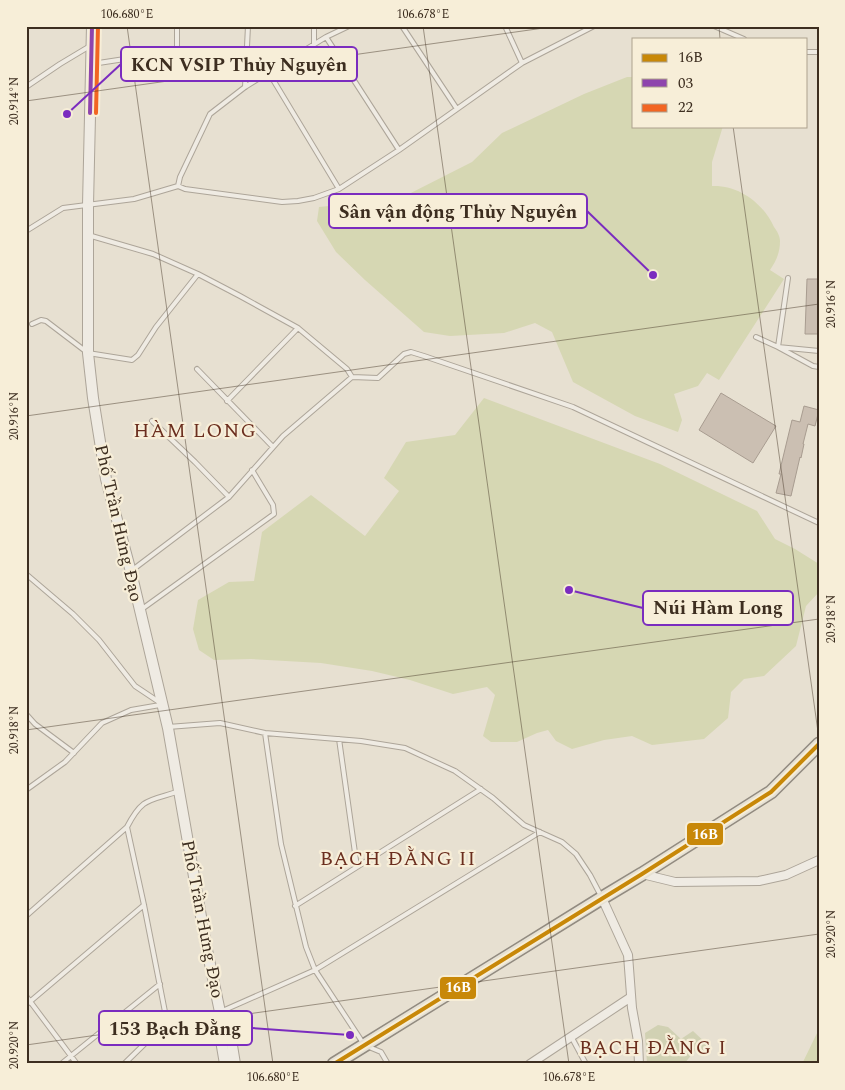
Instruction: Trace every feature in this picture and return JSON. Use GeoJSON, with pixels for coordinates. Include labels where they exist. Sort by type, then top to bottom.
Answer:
{"type":"FeatureCollection","features":[{"type":"Feature","properties":{"kind":"main road"},"geometry":{"type":"LineString","coordinates":[[334,1064],[771,792],[819,744]]}},
{"type":"Feature","properties":{"kind":"street","name":"Phố Trần Hưng Đạo"},"geometry":{"type":"LineString","coordinates":[[92,26],[88,206],[88,354],[93,398],[106,479],[131,572],[168,728],[206,945],[220,1012],[229,1027],[229,1061]]}},
{"type":"Feature","properties":{"kind":"street"},"geometry":{"type":"LineString","coordinates":[[642,874],[675,882],[759,881],[786,875],[819,860]]}},
{"type":"Feature","properties":{"kind":"street"},"geometry":{"type":"LineString","coordinates":[[602,898],[628,955],[639,1064]]}},
{"type":"Feature","properties":{"kind":"street"},"geometry":{"type":"LineString","coordinates":[[530,1064],[572,1038],[631,997]]}},
{"type":"Feature","properties":{"kind":"street"},"geometry":{"type":"LineString","coordinates":[[229,1061],[242,1064]]}},
{"type":"Feature","properties":{"kind":"lane"},"geometry":{"type":"LineString","coordinates":[[177,26],[177,51]]}},
{"type":"Feature","properties":{"kind":"lane"},"geometry":{"type":"LineString","coordinates":[[245,87],[248,26]]}},
{"type":"Feature","properties":{"kind":"lane"},"geometry":{"type":"LineString","coordinates":[[314,26],[314,44]]}},
{"type":"Feature","properties":{"kind":"lane"},"geometry":{"type":"LineString","coordinates":[[178,186],[180,177],[210,114],[245,87],[326,36],[349,26]]}},
{"type":"Feature","properties":{"kind":"lane"},"geometry":{"type":"LineString","coordinates":[[402,26],[457,109]]}},
{"type":"Feature","properties":{"kind":"lane"},"geometry":{"type":"LineString","coordinates":[[505,26],[522,62]]}},
{"type":"Feature","properties":{"kind":"lane"},"geometry":{"type":"LineString","coordinates":[[26,231],[63,208],[134,199],[178,186],[185,189],[282,202],[314,198],[339,189],[399,150],[522,62],[594,26]]}},
{"type":"Feature","properties":{"kind":"lane"},"geometry":{"type":"LineString","coordinates":[[714,26],[742,38]]}},
{"type":"Feature","properties":{"kind":"lane"},"geometry":{"type":"LineString","coordinates":[[326,36],[399,150]]}},
{"type":"Feature","properties":{"kind":"lane"},"geometry":{"type":"LineString","coordinates":[[26,87],[92,45]]}},
{"type":"Feature","properties":{"kind":"lane"},"geometry":{"type":"LineString","coordinates":[[92,64],[177,51],[247,53]]}},
{"type":"Feature","properties":{"kind":"lane"},"geometry":{"type":"LineString","coordinates":[[269,73],[339,189]]}},
{"type":"Feature","properties":{"kind":"lane"},"geometry":{"type":"LineString","coordinates":[[88,235],[153,254],[198,274],[298,328],[346,369],[352,377]]}},
{"type":"Feature","properties":{"kind":"lane"},"geometry":{"type":"LineString","coordinates":[[32,324],[41,320],[46,321],[88,354],[128,360],[134,359],[156,327],[198,274]]}},
{"type":"Feature","properties":{"kind":"lane"},"geometry":{"type":"LineString","coordinates":[[778,347],[788,278]]}},
{"type":"Feature","properties":{"kind":"lane"},"geometry":{"type":"LineString","coordinates":[[227,401],[298,328]]}},
{"type":"Feature","properties":{"kind":"lane"},"geometry":{"type":"LineString","coordinates":[[756,337],[813,366],[819,367]]}},
{"type":"Feature","properties":{"kind":"lane"},"geometry":{"type":"LineString","coordinates":[[778,347],[819,351]]}},
{"type":"Feature","properties":{"kind":"lane"},"geometry":{"type":"LineString","coordinates":[[131,572],[229,497],[283,436],[352,377],[378,378],[404,354],[411,352],[573,407],[819,523]]}},
{"type":"Feature","properties":{"kind":"lane"},"geometry":{"type":"LineString","coordinates":[[196,369],[273,447]]}},
{"type":"Feature","properties":{"kind":"lane"},"geometry":{"type":"LineString","coordinates":[[152,421],[229,497]]}},
{"type":"Feature","properties":{"kind":"lane"},"geometry":{"type":"LineString","coordinates":[[140,610],[274,514],[274,507],[252,470]]}},
{"type":"Feature","properties":{"kind":"lane"},"geometry":{"type":"LineString","coordinates":[[26,574],[73,614],[99,640],[135,686],[163,704]]}},
{"type":"Feature","properties":{"kind":"lane"},"geometry":{"type":"LineString","coordinates":[[26,790],[54,771],[102,723],[131,710],[163,704]]}},
{"type":"Feature","properties":{"kind":"lane"},"geometry":{"type":"LineString","coordinates":[[26,714],[35,724],[74,753]]}},
{"type":"Feature","properties":{"kind":"lane"},"geometry":{"type":"LineString","coordinates":[[168,728],[220,723],[265,733],[339,739],[405,748],[455,771],[493,798],[524,825],[562,842],[576,854],[590,874],[602,898]]}},
{"type":"Feature","properties":{"kind":"lane"},"geometry":{"type":"LineString","coordinates":[[265,733],[281,844],[306,947],[315,970],[365,1045],[381,1052],[388,1064]]}},
{"type":"Feature","properties":{"kind":"lane"},"geometry":{"type":"LineString","coordinates":[[339,739],[357,867]]}},
{"type":"Feature","properties":{"kind":"lane"},"geometry":{"type":"LineString","coordinates":[[295,906],[481,790]]}},
{"type":"Feature","properties":{"kind":"lane"},"geometry":{"type":"LineString","coordinates":[[26,916],[127,827],[136,810],[144,802],[179,792]]}},
{"type":"Feature","properties":{"kind":"lane"},"geometry":{"type":"LineString","coordinates":[[127,827],[167,1022]]}},
{"type":"Feature","properties":{"kind":"lane"},"geometry":{"type":"LineString","coordinates":[[124,1064],[167,1022],[220,1012],[315,970],[540,832]]}},
{"type":"Feature","properties":{"kind":"lane"},"geometry":{"type":"LineString","coordinates":[[26,1005],[144,905]]}},
{"type":"Feature","properties":{"kind":"lane"},"geometry":{"type":"LineString","coordinates":[[61,1064],[160,984]]}},
{"type":"Feature","properties":{"kind":"lane"},"geometry":{"type":"LineString","coordinates":[[26,996],[77,1064]]}},
{"type":"Feature","properties":{"kind":"lane"},"geometry":{"type":"LineString","coordinates":[[572,1038],[586,1064]]}},
{"type":"Feature","properties":{"kind":"green space"},"geometry":{"type":"Polygon","coordinates":[[[627,77],[632,77],[632,128],[722,128],[712,162],[712,186],[722,186],[741,192],[757,203],[769,218],[780,239],[776,260],[770,270],[784,279],[719,380],[707,373],[698,386],[674,394],[682,420],[678,432],[635,416],[573,382],[552,332],[535,323],[504,333],[450,336],[424,332],[336,252],[317,221],[319,207],[399,199],[472,162],[502,133],[584,94],[627,77]]]}},
{"type":"Feature","properties":{"kind":"green space"},"geometry":{"type":"Polygon","coordinates":[[[484,398],[660,464],[757,511],[775,539],[819,564],[819,592],[806,606],[796,646],[764,676],[744,679],[731,692],[728,718],[704,739],[652,745],[632,736],[604,740],[572,749],[556,741],[548,730],[517,742],[491,742],[483,736],[495,695],[487,687],[453,694],[410,680],[372,671],[321,663],[251,659],[214,660],[199,650],[193,629],[198,600],[229,582],[254,581],[262,532],[311,495],[365,536],[399,491],[384,478],[406,442],[455,435],[484,398]]]}},
{"type":"Feature","properties":{"kind":"green space"},"geometry":{"type":"Polygon","coordinates":[[[658,1025],[668,1027],[681,1039],[693,1031],[710,1047],[706,1053],[698,1047],[684,1064],[647,1064],[645,1033],[658,1025]]]}},
{"type":"Feature","properties":{"kind":"green space"},"geometry":{"type":"Polygon","coordinates":[[[819,1029],[819,1064],[802,1064],[819,1029]]]}},
{"type":"Feature","properties":{"kind":"building"},"geometry":{"type":"Polygon","coordinates":[[[807,279],[819,279],[819,334],[805,334],[807,279]]]}},
{"type":"Feature","properties":{"kind":"building"},"geometry":{"type":"Polygon","coordinates":[[[721,393],[776,426],[753,463],[699,430],[721,393]]]}},
{"type":"Feature","properties":{"kind":"building"},"geometry":{"type":"Polygon","coordinates":[[[804,406],[819,410],[815,426],[808,424],[791,496],[776,493],[792,420],[800,422],[804,406]]]}},
{"type":"Feature","properties":{"kind":"transit line","name":"03"},"geometry":{"type":"LineString","coordinates":[[90,113],[92,26]]}},
{"type":"Feature","properties":{"kind":"transit line","name":"22"},"geometry":{"type":"LineString","coordinates":[[96,113],[98,26]]}},
{"type":"Feature","properties":{"kind":"transit line","name":"16B"},"geometry":{"type":"LineString","coordinates":[[334,1064],[771,792],[819,744]]}},
{"type":"Feature","properties":{"kind":"place","name":"KCN VSIP Thủy Nguyên"},"geometry":{"type":"Point","coordinates":[67,114]}},
{"type":"Feature","properties":{"kind":"place","name":"Sân vận động Thủy Nguyên"},"geometry":{"type":"Point","coordinates":[653,275]}},
{"type":"Feature","properties":{"kind":"place","name":"Núi Hàm Long"},"geometry":{"type":"Point","coordinates":[569,590]}},
{"type":"Feature","properties":{"kind":"place","name":"153 Bạch Đằng"},"geometry":{"type":"Point","coordinates":[350,1035]}},
{"type":"Feature","properties":{"kind":"district","name":"HÀM LONG"},"geometry":{"type":"Point","coordinates":[195,430]}},
{"type":"Feature","properties":{"kind":"district","name":"BẠCH ĐẰNG II"},"geometry":{"type":"Point","coordinates":[398,858]}},
{"type":"Feature","properties":{"kind":"district","name":"BẠCH ĐẰNG I"},"geometry":{"type":"Point","coordinates":[653,1047]}}]}
